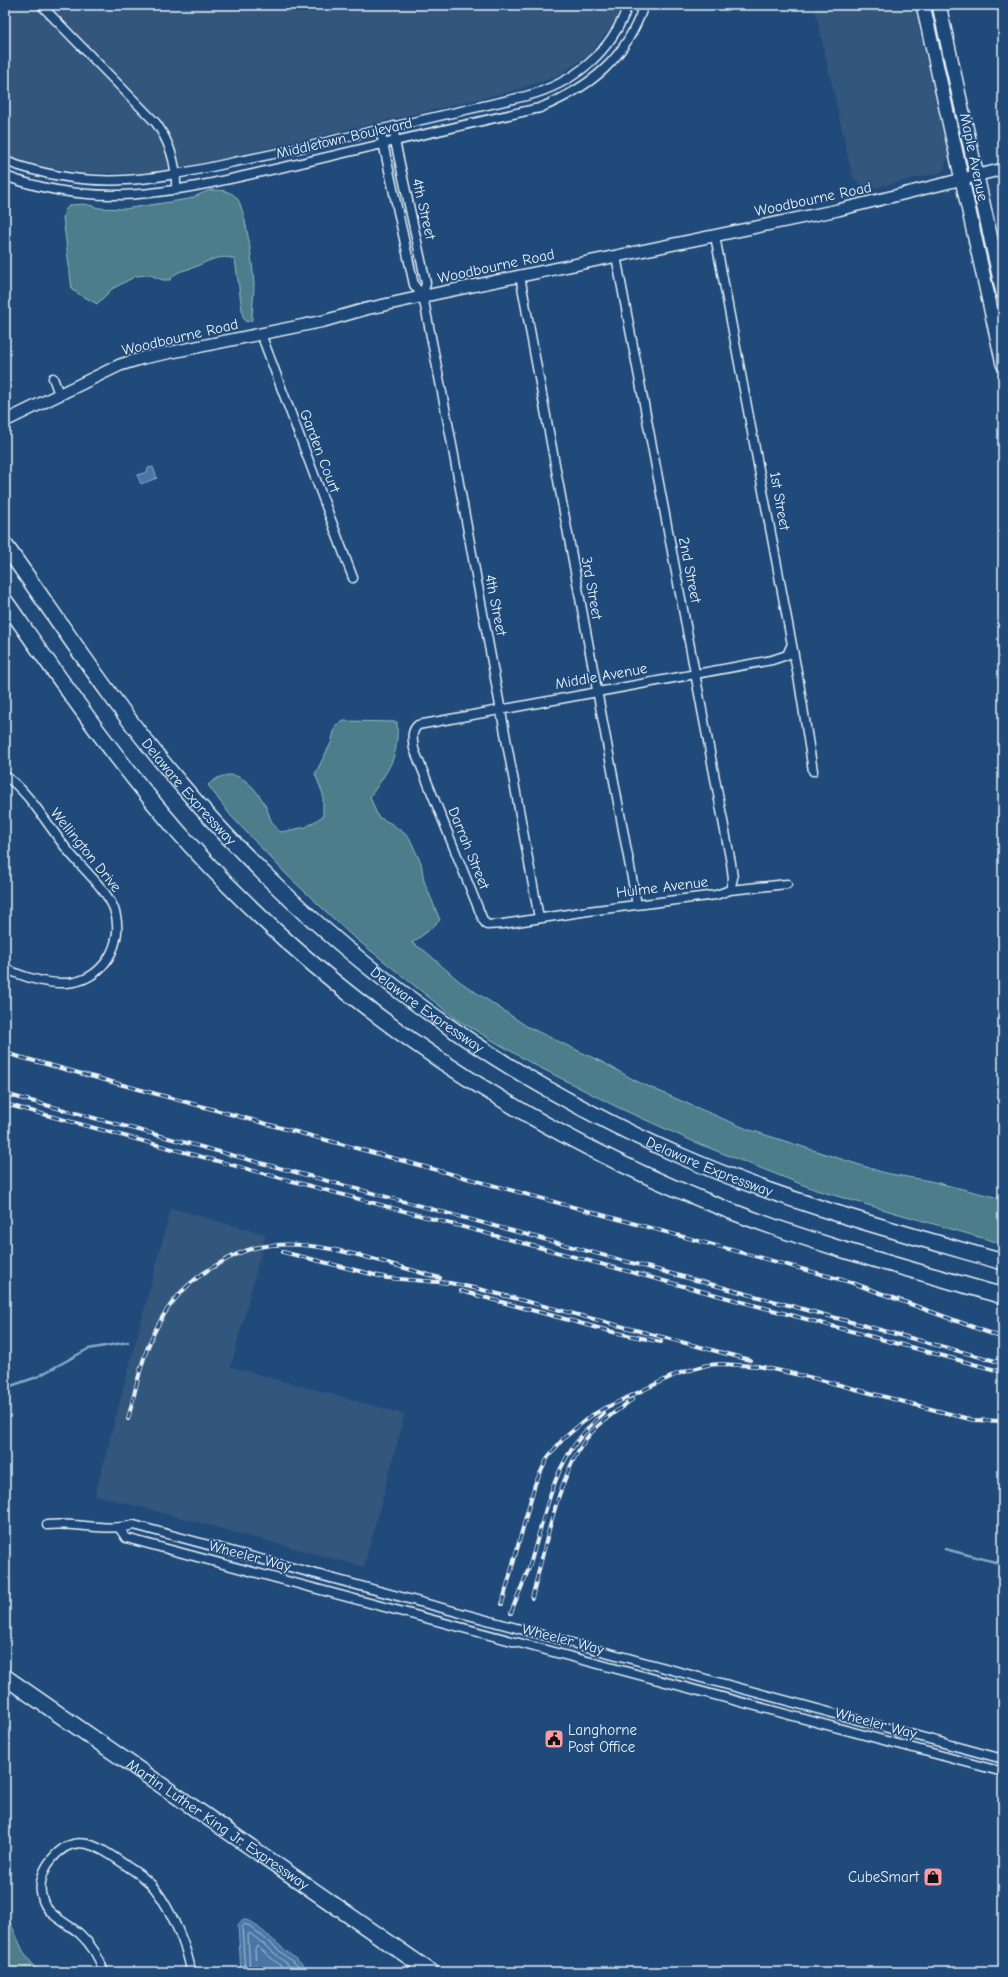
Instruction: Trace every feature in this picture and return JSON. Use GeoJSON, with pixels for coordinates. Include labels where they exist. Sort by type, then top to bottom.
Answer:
{"type":"FeatureCollection","features":[{"type":"Feature","properties":{"kind":"highway","name":"Delaware Expressway"},"geometry":{"type":"LineString","coordinates":[[5,545],[111,696],[147,743],[200,807],[281,891],[341,944],[414,1002],[467,1039],[542,1086],[684,1158],[773,1192],[821,1208],[1003,1262]]}},
{"type":"Feature","properties":{"kind":"highway"},"geometry":{"type":"LineString","coordinates":[[5,601],[116,757],[190,844],[282,937],[329,977],[412,1042],[470,1080],[530,1116],[603,1155],[666,1184],[737,1214],[810,1239],[1003,1296]]}},
{"type":"Feature","properties":{"kind":"highway","name":"Martin Luther King Jr. Expressway"},"geometry":{"type":"LineString","coordinates":[[5,1677],[431,1972]]}},
{"type":"Feature","properties":{"kind":"highway","name":"Martin Luther King Jr. Expressway"},"geometry":{"type":"LineString","coordinates":[[5,1690],[413,1972]]}},
{"type":"Feature","properties":{"kind":"main road","name":"Maple Avenue"},"geometry":{"type":"LineString","coordinates":[[923,5],[1003,364]]}},
{"type":"Feature","properties":{"kind":"main road","name":"Maple Avenue"},"geometry":{"type":"LineString","coordinates":[[939,5],[1003,293]]}},
{"type":"Feature","properties":{"kind":"main road","name":"Woodbourne Road"},"geometry":{"type":"LineString","coordinates":[[5,421],[120,365],[155,355],[324,321],[366,309],[423,296],[838,210],[1003,169]]}},
{"type":"Feature","properties":{"kind":"street"},"geometry":{"type":"LineString","coordinates":[[41,5],[156,123],[170,145],[177,175],[176,190]]}},
{"type":"Feature","properties":{"kind":"street","name":"Middletown Boulevard"},"geometry":{"type":"LineString","coordinates":[[5,161],[31,171],[91,181],[150,179],[177,175],[290,151],[526,96],[545,91],[562,83],[586,67],[600,54],[615,33],[628,5]]}},
{"type":"Feature","properties":{"kind":"street","name":"Middletown Boulevard"},"geometry":{"type":"LineString","coordinates":[[5,176],[42,188],[86,195],[140,194],[176,190],[384,145],[395,141],[540,108],[570,95],[603,72],[614,59],[635,28],[644,5]]}},
{"type":"Feature","properties":{"kind":"street","name":"4th Street"},"geometry":{"type":"LineString","coordinates":[[394,126],[395,141],[426,283],[423,296],[448,423],[539,918]]}},
{"type":"Feature","properties":{"kind":"street","name":"4th Street"},"geometry":{"type":"LineString","coordinates":[[380,129],[414,285],[423,296]]}},
{"type":"Feature","properties":{"kind":"street","name":"1st Street"},"geometry":{"type":"LineString","coordinates":[[715,236],[799,682],[813,771]]}},
{"type":"Feature","properties":{"kind":"street","name":"2nd Street"},"geometry":{"type":"LineString","coordinates":[[616,256],[731,864],[733,878],[730,890]]}},
{"type":"Feature","properties":{"kind":"street","name":"3rd Street"},"geometry":{"type":"LineString","coordinates":[[520,276],[637,904]]}},
{"type":"Feature","properties":{"kind":"street","name":"Garden Court"},"geometry":{"type":"LineString","coordinates":[[261,334],[353,578]]}},
{"type":"Feature","properties":{"kind":"street"},"geometry":{"type":"LineString","coordinates":[[53,378],[59,394]]}},
{"type":"Feature","properties":{"kind":"street","name":"Middle Avenue"},"geometry":{"type":"LineString","coordinates":[[414,730],[418,725],[772,660],[787,655],[791,646]]}},
{"type":"Feature","properties":{"kind":"street","name":"Darrah Street"},"geometry":{"type":"LineString","coordinates":[[414,730],[412,740],[414,749],[483,920],[490,925],[539,918]]}},
{"type":"Feature","properties":{"kind":"street","name":"Wellington Drive"},"geometry":{"type":"LineString","coordinates":[[5,776],[17,786],[69,852],[106,894],[114,908],[118,934],[115,946],[108,960],[94,974],[83,980],[68,983],[55,983],[22,975],[5,968]]}},
{"type":"Feature","properties":{"kind":"street","name":"Hulme Avenue"},"geometry":{"type":"LineString","coordinates":[[539,918],[716,894],[730,890],[787,884]]}},
{"type":"Feature","properties":{"kind":"street","name":"Wheeler Way"},"geometry":{"type":"LineString","coordinates":[[47,1525],[65,1523],[120,1529],[134,1525],[1003,1759]]}},
{"type":"Feature","properties":{"kind":"street","name":"Wheeler Way"},"geometry":{"type":"LineString","coordinates":[[120,1529],[126,1538],[1003,1772]]}},
{"type":"Feature","properties":{"kind":"street"},"geometry":{"type":"LineString","coordinates":[[104,1972],[90,1944],[79,1933],[50,1912],[41,1896],[41,1880],[49,1862],[60,1850],[74,1844],[96,1846],[149,1881],[163,1901],[189,1956],[191,1972]]}},
{"type":"Feature","properties":{"kind":"shaded area"},"geometry":{"type":"Polygon","coordinates":[[[5,5],[621,5],[615,22],[588,56],[555,77],[513,91],[192,166],[143,173],[84,173],[47,167],[5,156],[5,5]]]}},
{"type":"Feature","properties":{"kind":"shaded area"},"geometry":{"type":"Polygon","coordinates":[[[814,5],[914,5],[948,155],[943,172],[865,190],[852,175],[814,5]]]}},
{"type":"Feature","properties":{"kind":"shaded area"},"geometry":{"type":"Polygon","coordinates":[[[171,1208],[266,1234],[231,1367],[405,1414],[364,1567],[95,1495],[171,1208]]]}},
{"type":"Feature","properties":{"kind":"green space"},"geometry":{"type":"Polygon","coordinates":[[[210,190],[230,193],[236,197],[240,203],[251,252],[254,288],[252,320],[246,322],[243,317],[235,259],[224,257],[181,271],[170,280],[163,280],[150,275],[136,276],[112,289],[97,304],[72,290],[63,217],[65,210],[70,205],[85,204],[99,208],[124,209],[189,199],[210,190]]]}},
{"type":"Feature","properties":{"kind":"green space"},"geometry":{"type":"Polygon","coordinates":[[[344,721],[397,722],[397,735],[394,754],[387,770],[370,797],[378,817],[392,824],[409,837],[421,863],[424,881],[440,920],[412,943],[425,951],[459,981],[528,1027],[604,1063],[636,1081],[747,1129],[885,1173],[930,1181],[1003,1199],[1003,1244],[816,1190],[699,1144],[619,1108],[531,1063],[456,1019],[350,934],[288,876],[231,816],[208,785],[216,779],[224,776],[232,775],[239,777],[246,781],[259,794],[272,821],[281,832],[306,827],[323,816],[323,794],[315,774],[331,743],[336,725],[344,721]]]}},
{"type":"Feature","properties":{"kind":"green space"},"geometry":{"type":"Polygon","coordinates":[[[5,1911],[23,1951],[38,1972],[5,1972],[5,1911]]]}},
{"type":"Feature","properties":{"kind":"water"},"geometry":{"type":"Polygon","coordinates":[[[153,467],[157,478],[141,484],[137,475],[147,472],[148,468],[153,467]]]}},
{"type":"Feature","properties":{"kind":"water"},"geometry":{"type":"Polygon","coordinates":[[[243,1919],[252,1922],[311,1972],[241,1972],[238,1925],[243,1919]]]}},
{"type":"Feature","properties":{"kind":"waterway"},"geometry":{"type":"LineString","coordinates":[[5,1388],[37,1377],[88,1349],[128,1342]]}},
{"type":"Feature","properties":{"kind":"waterway"},"geometry":{"type":"LineString","coordinates":[[945,1549],[1003,1564]]}},
{"type":"Feature","properties":{"kind":"railway"},"geometry":{"type":"LineString","coordinates":[[5,1053],[850,1282],[1003,1338]]}},
{"type":"Feature","properties":{"kind":"railway"},"geometry":{"type":"LineString","coordinates":[[5,1094],[1003,1363]]}},
{"type":"Feature","properties":{"kind":"railway"},"geometry":{"type":"LineString","coordinates":[[5,1104],[1003,1372]]}},
{"type":"Feature","properties":{"kind":"railway"},"geometry":{"type":"LineString","coordinates":[[128,1419],[147,1349],[162,1317],[174,1300],[197,1278],[220,1263],[236,1255],[259,1247],[303,1245],[350,1253],[440,1278]]}},
{"type":"Feature","properties":{"kind":"railway"},"geometry":{"type":"LineString","coordinates":[[283,1252],[387,1278],[450,1283],[479,1289],[750,1360]]}},
{"type":"Feature","properties":{"kind":"railway"},"geometry":{"type":"LineString","coordinates":[[461,1291],[613,1332],[661,1342]]}},
{"type":"Feature","properties":{"kind":"railway"},"geometry":{"type":"LineString","coordinates":[[502,1604],[535,1484],[548,1457],[563,1439],[589,1417],[677,1374],[707,1365],[720,1364],[758,1366],[813,1378],[973,1420],[1003,1421]]}},
{"type":"Feature","properties":{"kind":"railway"},"geometry":{"type":"LineString","coordinates":[[532,1598],[554,1512],[569,1469],[579,1450],[590,1434],[605,1420],[633,1399]]}},
{"type":"Feature","properties":{"kind":"railway"},"geometry":{"type":"LineString","coordinates":[[511,1613],[529,1568],[549,1499],[564,1463],[574,1446],[587,1429],[604,1413]]}},
{"type":"Feature","properties":{"kind":"place","name":"Langhorne Post Office"},"geometry":{"type":"Point","coordinates":[554,1739]}},
{"type":"Feature","properties":{"kind":"place","name":"CubeSmart"},"geometry":{"type":"Point","coordinates":[933,1877]}}]}
